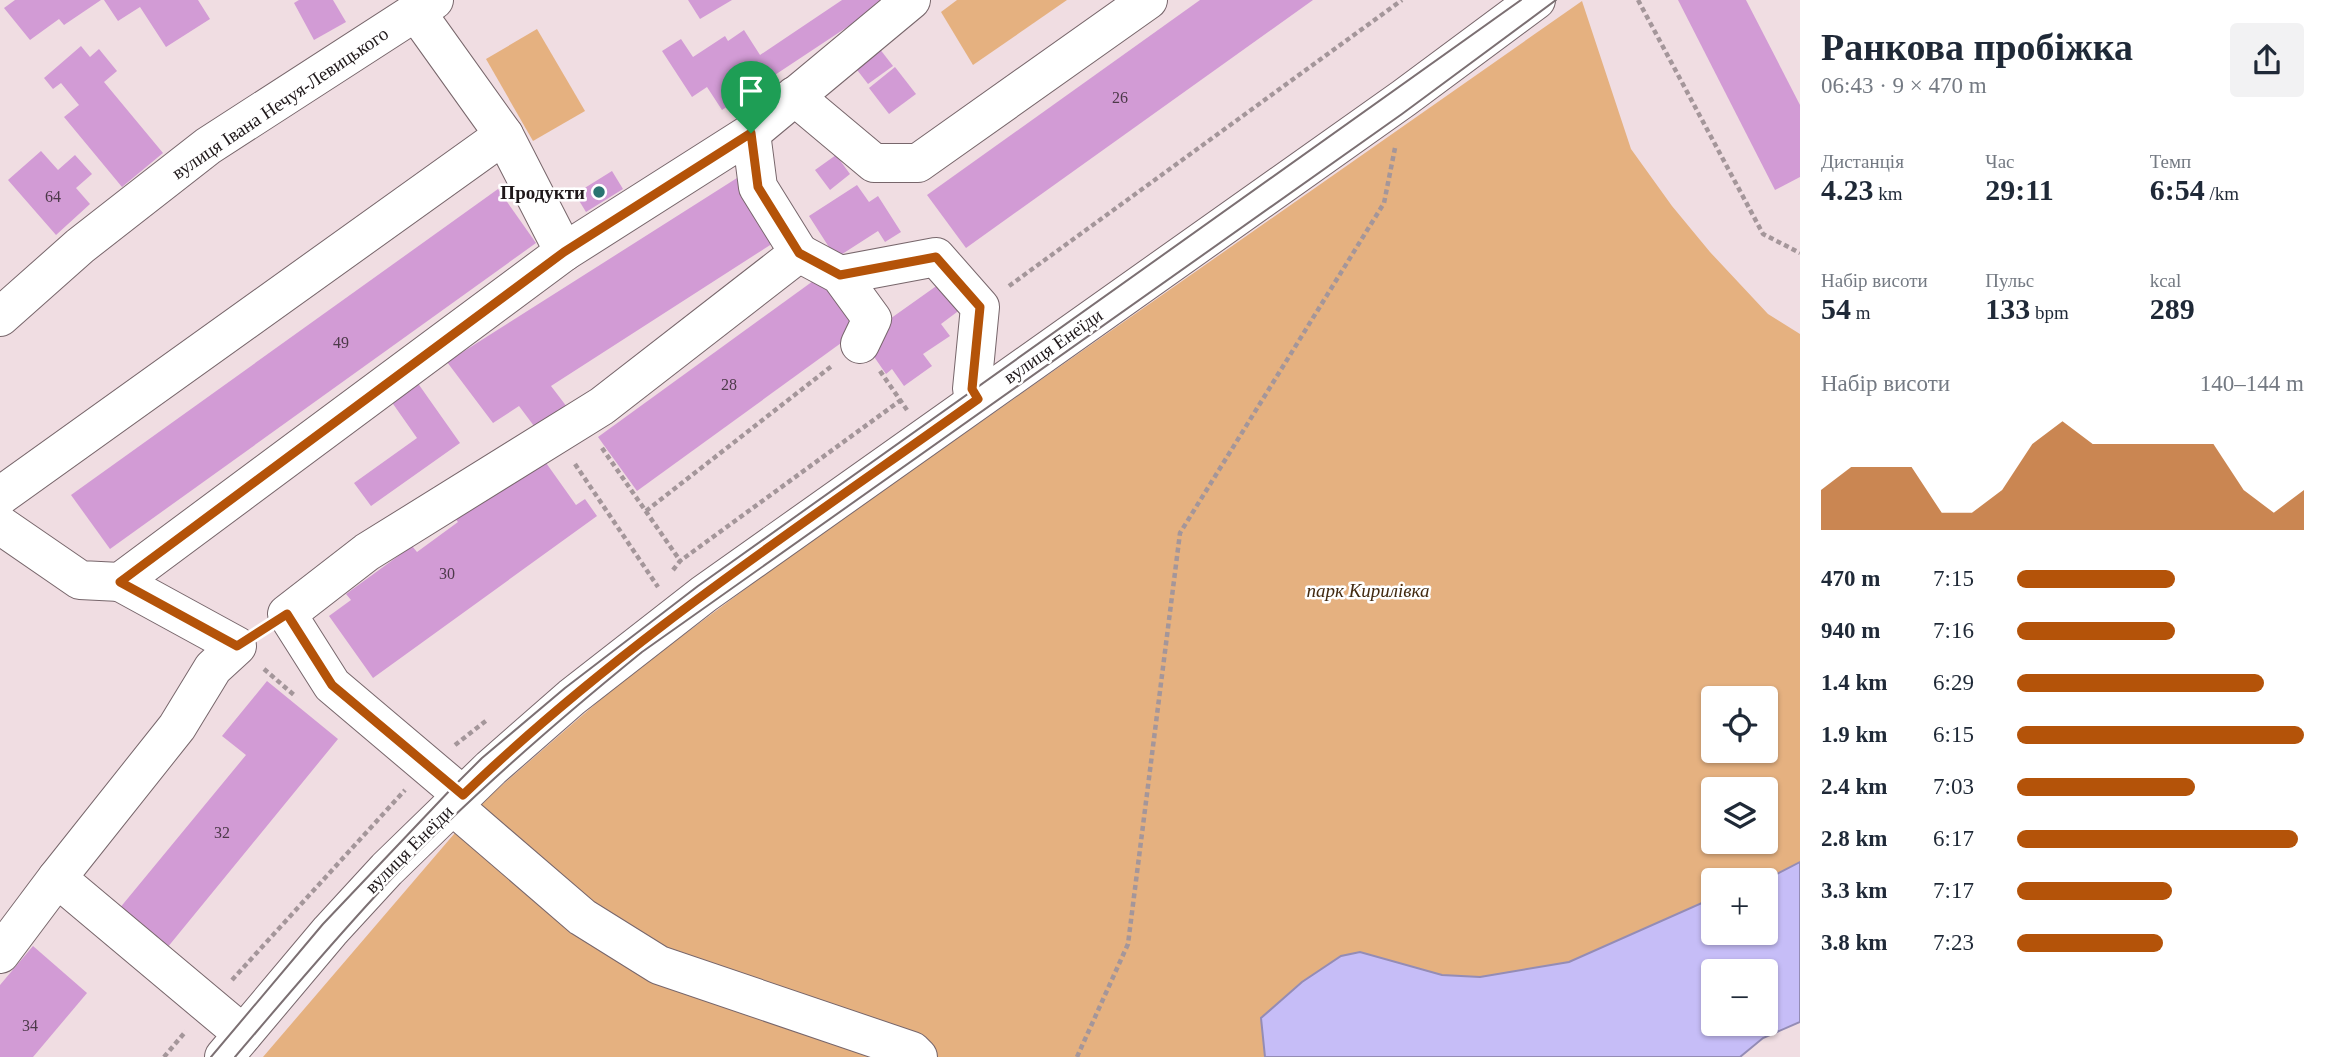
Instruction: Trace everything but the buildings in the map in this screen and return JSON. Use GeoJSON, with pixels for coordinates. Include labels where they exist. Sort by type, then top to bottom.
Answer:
{"type":"FeatureCollection","features":[{"type":"Feature","properties":{"kind":"street"},"geometry":{"type":"LineString","coordinates":[[120,582],[564,252],[751,133],[911,0]]}},
{"type":"Feature","properties":{"kind":"street"},"geometry":{"type":"LineString","coordinates":[[794,96],[874,163],[918,163],[1148,0]]}},
{"type":"Feature","properties":{"kind":"street","name":"вулиця Енеїди"},"geometry":{"type":"LineString","coordinates":[[233,1046],[330,931],[457,800],[572,697],[690,604],[1404,98],[1536,0]]}},
{"type":"Feature","properties":{"kind":"street"},"geometry":{"type":"LineString","coordinates":[[425,6],[504,135],[564,252]]}},
{"type":"Feature","properties":{"kind":"street","name":"вулиця Івана Нечуя-Левицького"},"geometry":{"type":"LineString","coordinates":[[0,317],[80,246],[208,146],[425,6]]}},
{"type":"Feature","properties":{"kind":"street"},"geometry":{"type":"LineString","coordinates":[[751,133],[758,187],[799,253],[840,275],[872,319],[860,344]]}},
{"type":"Feature","properties":{"kind":"street"},"geometry":{"type":"LineString","coordinates":[[0,496],[504,135]]}},
{"type":"Feature","properties":{"kind":"street"},"geometry":{"type":"LineString","coordinates":[[0,954],[177,727],[213,668],[237,646],[287,614],[368,552],[602,405],[799,253]]}},
{"type":"Feature","properties":{"kind":"street"},"geometry":{"type":"LineString","coordinates":[[840,275],[936,257],[980,307],[972,389],[978,399]]}},
{"type":"Feature","properties":{"kind":"street"},"geometry":{"type":"LineString","coordinates":[[0,525],[80,580],[120,582],[237,646]]}},
{"type":"Feature","properties":{"kind":"street"},"geometry":{"type":"LineString","coordinates":[[287,614],[332,685],[582,917],[659,965],[912,1051],[918,1057]]}},
{"type":"Feature","properties":{"kind":"street"},"geometry":{"type":"LineString","coordinates":[[57,878],[233,1046]]}},
{"type":"Feature","properties":{"kind":"path"},"geometry":{"type":"LineString","coordinates":[[980,307],[1402,0]]}},
{"type":"Feature","properties":{"kind":"path"},"geometry":{"type":"LineString","coordinates":[[1638,0],[1763,234],[1800,253]]}},
{"type":"Feature","properties":{"kind":"path"},"geometry":{"type":"LineString","coordinates":[[1077,1057],[1128,944],[1180,533],[1384,203],[1404,98]]}},
{"type":"Feature","properties":{"kind":"path"},"geometry":{"type":"LineString","coordinates":[[646,511],[860,344],[926,436]]}},
{"type":"Feature","properties":{"kind":"path"},"geometry":{"type":"LineString","coordinates":[[569,426],[646,511],[690,604]]}},
{"type":"Feature","properties":{"kind":"path"},"geometry":{"type":"LineString","coordinates":[[569,426],[690,604]]}},
{"type":"Feature","properties":{"kind":"green space"},"geometry":{"type":"Polygon","coordinates":[[[957,0],[1067,0],[973,65],[941,12],[957,0]]]}},
{"type":"Feature","properties":{"kind":"green space","name":"парк Кирилівка"},"geometry":{"type":"Polygon","coordinates":[[[1582,1],[1631,149],[1672,206],[1710,252],[1768,314],[1800,334],[1800,862],[1778,873],[1778,868],[1701,868],[1701,903],[1569,962],[1480,977],[1442,975],[1360,952],[1261,1017],[1265,1057],[263,1057],[478,806],[623,680],[788,557],[1582,1]]]}},
{"type":"Feature","properties":{"kind":"green space"},"geometry":{"type":"Polygon","coordinates":[[[537,29],[585,111],[533,141],[486,59],[537,29]]]}},
{"type":"Feature","properties":{"kind":"shaded area"},"geometry":{"type":"Polygon","coordinates":[[[1800,862],[1800,1022],[1778,1032],[1778,959],[1701,959],[1701,1036],[1768,1036],[1740,1057],[1265,1057],[1261,1018],[1302,982],[1341,956],[1360,952],[1442,975],[1480,977],[1569,962],[1701,903],[1701,945],[1778,945],[1778,873],[1800,862]]]}},
{"type":"Feature","properties":{"kind":"tram line"},"geometry":{"type":"LineString","coordinates":[[211,1057],[323,924],[453,787],[482,758],[565,688],[698,586],[1521,0]]}},
{"type":"Feature","properties":{"kind":"tram line"},"geometry":{"type":"LineString","coordinates":[[235,1057],[352,921],[422,847],[514,760],[642,652],[1402,114],[1556,0]]}},
{"type":"Feature","properties":{"kind":"place","name":"Продукти"},"geometry":{"type":"Point","coordinates":[599,192]}},
{"type":"Feature","properties":{"kind":"route"},"geometry":{"type":"LineString","coordinates":[[751,133],[758,187],[799,253],[840,275],[936,257],[980,307],[972,389],[978,399],[676,614],[572,697],[463,795],[332,685],[287,614],[237,646],[120,582],[564,252],[751,133]]}}]}
